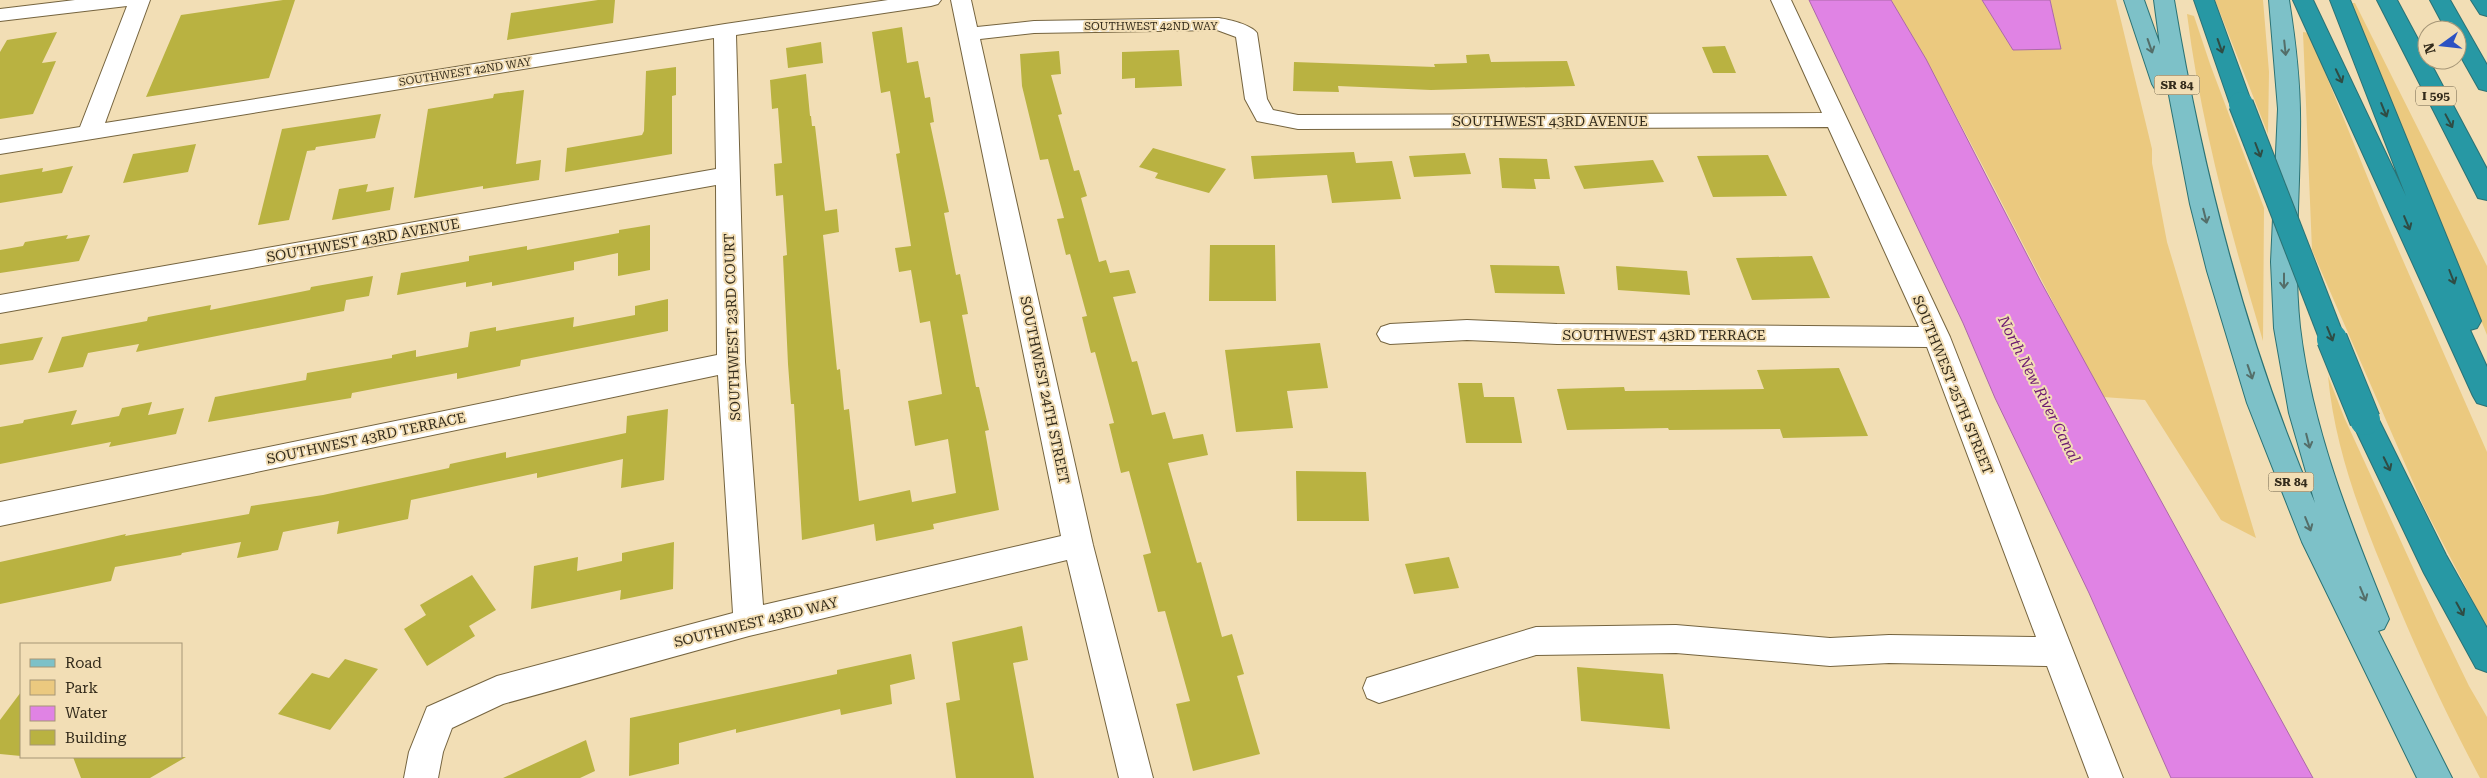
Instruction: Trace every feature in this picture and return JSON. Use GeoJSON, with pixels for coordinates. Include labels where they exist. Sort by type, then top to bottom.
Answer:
{"type":"FeatureCollection","features":[{"type":"Feature","properties":{"kind":"highway"},"geometry":{"type":"LineString","coordinates":[[2204,0],[2303,268],[2365,420],[2436,564],[2487,658]]}},
{"type":"Feature","properties":{"kind":"highway"},"geometry":{"type":"LineString","coordinates":[[2303,0],[2487,396]]}},
{"type":"Feature","properties":{"kind":"highway"},"geometry":{"type":"LineString","coordinates":[[2340,0],[2452,277],[2487,373]]}},
{"type":"Feature","properties":{"kind":"highway","name":"I 595"},"geometry":{"type":"LineString","coordinates":[[2387,0],[2487,192]]}},
{"type":"Feature","properties":{"kind":"highway"},"geometry":{"type":"LineString","coordinates":[[2440,0],[2487,84]]}},
{"type":"Feature","properties":{"kind":"highway"},"geometry":{"type":"LineString","coordinates":[[2482,0],[2487,10]]}},
{"type":"Feature","properties":{"kind":"main road"},"geometry":{"type":"LineString","coordinates":[[2134,0],[2193,169]]}},
{"type":"Feature","properties":{"kind":"main road","name":"SR 84"},"geometry":{"type":"LineString","coordinates":[[2164,0],[2182,118],[2193,169],[2219,274],[2236,331],[2276,444],[2312,534],[2436,778]]}},
{"type":"Feature","properties":{"kind":"main road"},"geometry":{"type":"LineString","coordinates":[[2279,0],[2287,68],[2289,110],[2284,284],[2296,392],[2311,451],[2340,535],[2436,778]]}},
{"type":"Feature","properties":{"kind":"street"},"geometry":{"type":"LineString","coordinates":[[0,14],[128,0]]}},
{"type":"Feature","properties":{"kind":"street"},"geometry":{"type":"LineString","coordinates":[[90,131],[140,0]]}},
{"type":"Feature","properties":{"kind":"street","name":"SOUTHWEST 42ND WAY"},"geometry":{"type":"LineString","coordinates":[[0,147],[725,30],[931,0]]}},
{"type":"Feature","properties":{"kind":"street","name":"SOUTHWEST 24TH STREET"},"geometry":{"type":"LineString","coordinates":[[961,0],[1078,545],[1136,778]]}},
{"type":"Feature","properties":{"kind":"street","name":"SOUTHWEST 25TH STREET"},"geometry":{"type":"LineString","coordinates":[[1781,0],[1937,337],[2106,778]]}},
{"type":"Feature","properties":{"kind":"street","name":"SOUTHWEST 42ND WAY"},"geometry":{"type":"LineString","coordinates":[[968,34],[1034,27],[1219,24],[1246,32],[1256,99],[1265,116]]}},
{"type":"Feature","properties":{"kind":"street","name":"SOUTHWEST 23RD COURT"},"geometry":{"type":"LineString","coordinates":[[725,30],[726,175],[731,362],[749,622]]}},
{"type":"Feature","properties":{"kind":"street","name":"SOUTHWEST 43RD AVENUE"},"geometry":{"type":"LineString","coordinates":[[1265,116],[1298,122],[1835,120]]}},
{"type":"Feature","properties":{"kind":"street","name":"SOUTHWEST 43RD AVENUE"},"geometry":{"type":"LineString","coordinates":[[0,304],[726,175]]}},
{"type":"Feature","properties":{"kind":"street","name":"SOUTHWEST 43RD TERRACE"},"geometry":{"type":"LineString","coordinates":[[1390,334],[1467,330],[1557,334],[1937,337]]}},
{"type":"Feature","properties":{"kind":"street","name":"SOUTHWEST 43RD TERRACE"},"geometry":{"type":"LineString","coordinates":[[0,514],[731,362]]}},
{"type":"Feature","properties":{"kind":"street","name":"SOUTHWEST 43RD WAY"},"geometry":{"type":"LineString","coordinates":[[421,778],[426,752],[440,718],[497,691],[749,622],[1078,545]]}},
{"type":"Feature","properties":{"kind":"street"},"geometry":{"type":"LineString","coordinates":[[1379,688],[1536,642],[1676,639],[1830,652],[1898,649],[2058,652]]}},
{"type":"Feature","properties":{"kind":"green space"},"geometry":{"type":"Polygon","coordinates":[[[1891,0],[1982,0],[2013,50],[2060,49],[2050,0],[2116,0],[2152,149],[2152,163],[2167,242],[2256,538],[2221,520],[2145,400],[2103,397],[1947,98],[1891,0]]]}},
{"type":"Feature","properties":{"kind":"green space"},"geometry":{"type":"Polygon","coordinates":[[[2215,0],[2263,0],[2269,72],[2268,134],[2215,0]]]}},
{"type":"Feature","properties":{"kind":"green space"},"geometry":{"type":"Polygon","coordinates":[[[2348,3],[2355,3],[2487,266],[2487,335],[2410,146],[2348,3]]]}},
{"type":"Feature","properties":{"kind":"green space"},"geometry":{"type":"Polygon","coordinates":[[[2187,14],[2194,16],[2264,208],[2263,341],[2218,179],[2200,97],[2187,14]]]}},
{"type":"Feature","properties":{"kind":"green space"},"geometry":{"type":"Polygon","coordinates":[[[2303,32],[2309,33],[2380,208],[2487,452],[2487,628],[2423,505],[2312,250],[2303,32]]]}},
{"type":"Feature","properties":{"kind":"green space"},"geometry":{"type":"Polygon","coordinates":[[[2328,376],[2344,417],[2437,620],[2469,686],[2487,717],[2487,778],[2480,778],[2445,710],[2413,640],[2372,541],[2344,460],[2337,432],[2328,376]]]}},
{"type":"Feature","properties":{"kind":"water","name":"North New River Canal"},"geometry":{"type":"Polygon","coordinates":[[[1809,0],[1891,0],[1926,59],[2041,282],[2313,778],[2171,778],[2089,593],[1995,398],[1963,323],[1809,0]]]}},
{"type":"Feature","properties":{"kind":"water"},"geometry":{"type":"Polygon","coordinates":[[[1982,0],[2050,0],[2061,49],[2013,50],[1982,0]]]}},
{"type":"Feature","properties":{"kind":"building"},"geometry":{"type":"Polygon","coordinates":[[[283,0],[295,0],[269,78],[146,97],[181,15],[283,0]]]}},
{"type":"Feature","properties":{"kind":"building"},"geometry":{"type":"Polygon","coordinates":[[[598,0],[615,0],[613,23],[507,40],[511,13],[598,0]]]}},
{"type":"Feature","properties":{"kind":"building"},"geometry":{"type":"Polygon","coordinates":[[[902,27],[907,63],[918,61],[925,98],[930,97],[934,122],[930,123],[949,212],[944,213],[956,275],[960,274],[968,314],[962,315],[976,387],[979,387],[989,430],[985,431],[999,510],[933,524],[934,529],[876,541],[874,524],[802,540],[794,404],[791,404],[788,364],[783,256],[787,255],[783,195],[776,196],[774,164],[782,163],[778,108],[772,109],[770,80],[806,74],[810,116],[812,126],[815,126],[825,211],[837,209],[839,232],[823,235],[837,370],[840,369],[844,410],[849,409],[859,501],[910,490],[912,502],[956,493],[948,439],[915,446],[908,401],[942,394],[930,321],[920,323],[911,270],[899,272],[895,248],[911,246],[896,154],[900,153],[890,91],[881,93],[872,32],[902,27]]]}},
{"type":"Feature","properties":{"kind":"building"},"geometry":{"type":"Polygon","coordinates":[[[57,32],[42,63],[56,61],[33,114],[0,119],[0,52],[7,40],[57,32]]]}},
{"type":"Feature","properties":{"kind":"building"},"geometry":{"type":"Polygon","coordinates":[[[821,42],[823,63],[788,68],[786,48],[821,42]]]}},
{"type":"Feature","properties":{"kind":"building"},"geometry":{"type":"Polygon","coordinates":[[[1725,46],[1736,73],[1713,73],[1702,47],[1725,46]]]}},
{"type":"Feature","properties":{"kind":"building"},"geometry":{"type":"Polygon","coordinates":[[[1179,50],[1182,86],[1135,88],[1135,78],[1122,79],[1122,52],[1179,50]]]}},
{"type":"Feature","properties":{"kind":"building"},"geometry":{"type":"Polygon","coordinates":[[[1059,51],[1061,74],[1051,75],[1062,114],[1058,115],[1074,171],[1079,170],[1087,196],[1081,198],[1099,262],[1106,260],[1110,273],[1129,270],[1136,293],[1113,297],[1132,362],[1137,361],[1152,415],[1165,412],[1173,439],[1203,434],[1208,455],[1168,463],[1197,563],[1201,562],[1222,637],[1232,634],[1244,674],[1237,676],[1260,754],[1193,771],[1176,704],[1190,701],[1165,611],[1158,612],[1143,555],[1151,553],[1129,471],[1121,473],[1109,424],[1114,423],[1095,352],[1091,353],[1082,317],[1087,316],[1070,254],[1066,255],[1057,219],[1064,218],[1048,159],[1040,160],[1022,86],[1020,54],[1059,51]]]}},
{"type":"Feature","properties":{"kind":"building"},"geometry":{"type":"Polygon","coordinates":[[[1489,54],[1491,62],[1567,61],[1575,86],[1431,90],[1338,86],[1339,92],[1293,91],[1294,62],[1435,67],[1434,64],[1467,63],[1466,55],[1489,54]]]}},
{"type":"Feature","properties":{"kind":"building"},"geometry":{"type":"Polygon","coordinates":[[[676,67],[676,95],[672,96],[672,154],[565,172],[567,148],[642,135],[644,131],[646,71],[676,67]]]}},
{"type":"Feature","properties":{"kind":"building"},"geometry":{"type":"Polygon","coordinates":[[[524,90],[516,164],[541,160],[539,180],[483,189],[483,186],[414,198],[428,109],[493,98],[494,94],[524,90]]]}},
{"type":"Feature","properties":{"kind":"building"},"geometry":{"type":"Polygon","coordinates":[[[381,114],[375,138],[316,147],[315,150],[307,151],[289,220],[258,225],[282,129],[381,114]]]}},
{"type":"Feature","properties":{"kind":"building"},"geometry":{"type":"Polygon","coordinates":[[[196,144],[188,172],[123,183],[133,154],[196,144]]]}},
{"type":"Feature","properties":{"kind":"building"},"geometry":{"type":"Polygon","coordinates":[[[1153,148],[1226,169],[1209,193],[1155,178],[1158,173],[1139,167],[1153,148]]]}},
{"type":"Feature","properties":{"kind":"building"},"geometry":{"type":"Polygon","coordinates":[[[1354,152],[1356,163],[1392,161],[1401,199],[1332,203],[1327,175],[1254,179],[1251,156],[1354,152]]]}},
{"type":"Feature","properties":{"kind":"building"},"geometry":{"type":"Polygon","coordinates":[[[1465,153],[1471,174],[1414,177],[1409,156],[1465,153]]]}},
{"type":"Feature","properties":{"kind":"building"},"geometry":{"type":"Polygon","coordinates":[[[1768,155],[1787,196],[1713,197],[1697,156],[1768,155]]]}},
{"type":"Feature","properties":{"kind":"building"},"geometry":{"type":"Polygon","coordinates":[[[1499,158],[1547,159],[1550,179],[1534,179],[1536,189],[1502,188],[1499,158]]]}},
{"type":"Feature","properties":{"kind":"building"},"geometry":{"type":"Polygon","coordinates":[[[1653,160],[1664,182],[1584,189],[1574,166],[1653,160]]]}},
{"type":"Feature","properties":{"kind":"building"},"geometry":{"type":"Polygon","coordinates":[[[73,166],[62,193],[0,203],[0,175],[43,168],[42,172],[73,166]]]}},
{"type":"Feature","properties":{"kind":"building"},"geometry":{"type":"Polygon","coordinates":[[[368,184],[366,192],[394,187],[390,210],[332,220],[339,189],[368,184]]]}},
{"type":"Feature","properties":{"kind":"building"},"geometry":{"type":"Polygon","coordinates":[[[650,225],[650,270],[618,276],[618,253],[574,262],[574,270],[492,286],[492,282],[466,287],[466,282],[397,295],[401,273],[469,261],[469,256],[527,246],[527,250],[619,233],[619,230],[650,225]]]}},
{"type":"Feature","properties":{"kind":"building"},"geometry":{"type":"Polygon","coordinates":[[[68,235],[66,239],[90,235],[79,261],[0,273],[0,250],[23,246],[25,242],[68,235]]]}},
{"type":"Feature","properties":{"kind":"building"},"geometry":{"type":"Polygon","coordinates":[[[1210,245],[1275,245],[1276,301],[1209,301],[1210,245]]]}},
{"type":"Feature","properties":{"kind":"building"},"geometry":{"type":"Polygon","coordinates":[[[1812,256],[1830,298],[1752,300],[1736,258],[1812,256]]]}},
{"type":"Feature","properties":{"kind":"building"},"geometry":{"type":"Polygon","coordinates":[[[1490,265],[1559,266],[1565,294],[1495,293],[1490,265]]]}},
{"type":"Feature","properties":{"kind":"building"},"geometry":{"type":"Polygon","coordinates":[[[1616,266],[1687,271],[1690,295],[1618,290],[1616,266]]]}},
{"type":"Feature","properties":{"kind":"building"},"geometry":{"type":"Polygon","coordinates":[[[373,276],[369,296],[346,300],[344,311],[136,352],[139,344],[88,353],[83,367],[48,373],[62,337],[147,321],[148,317],[211,305],[210,310],[310,290],[311,287],[373,276]]]}},
{"type":"Feature","properties":{"kind":"building"},"geometry":{"type":"Polygon","coordinates":[[[668,299],[668,331],[521,360],[520,366],[457,379],[457,373],[352,393],[351,398],[208,422],[215,397],[306,380],[307,373],[392,358],[392,355],[416,350],[416,357],[468,347],[470,332],[496,327],[496,331],[574,317],[573,327],[635,315],[635,306],[668,299]]]}},
{"type":"Feature","properties":{"kind":"building"},"geometry":{"type":"Polygon","coordinates":[[[43,337],[33,360],[0,365],[0,344],[43,337]]]}},
{"type":"Feature","properties":{"kind":"building"},"geometry":{"type":"Polygon","coordinates":[[[1320,343],[1328,388],[1287,391],[1293,428],[1236,432],[1225,350],[1320,343]]]}},
{"type":"Feature","properties":{"kind":"building"},"geometry":{"type":"Polygon","coordinates":[[[1839,368],[1868,436],[1783,438],[1780,429],[1669,430],[1668,428],[1567,430],[1557,389],[1624,387],[1625,391],[1764,389],[1757,370],[1839,368]]]}},
{"type":"Feature","properties":{"kind":"building"},"geometry":{"type":"Polygon","coordinates":[[[1458,383],[1482,383],[1484,397],[1514,397],[1522,443],[1466,443],[1458,383]]]}},
{"type":"Feature","properties":{"kind":"building"},"geometry":{"type":"Polygon","coordinates":[[[152,402],[148,415],[184,408],[176,434],[109,447],[111,442],[0,464],[0,427],[23,423],[24,420],[77,410],[71,425],[119,416],[122,408],[152,402]]]}},
{"type":"Feature","properties":{"kind":"building"},"geometry":{"type":"Polygon","coordinates":[[[668,409],[664,480],[621,488],[623,459],[537,478],[537,473],[411,500],[408,519],[337,534],[339,521],[283,532],[278,550],[237,558],[241,542],[182,553],[181,555],[115,567],[111,581],[0,604],[0,562],[126,534],[125,536],[249,514],[251,506],[323,495],[449,468],[450,464],[506,452],[506,458],[626,433],[627,416],[668,409]]]}},
{"type":"Feature","properties":{"kind":"building"},"geometry":{"type":"Polygon","coordinates":[[[1296,471],[1366,472],[1369,521],[1297,521],[1296,471]]]}},
{"type":"Feature","properties":{"kind":"building"},"geometry":{"type":"Polygon","coordinates":[[[674,542],[673,589],[620,600],[621,590],[531,609],[534,566],[578,557],[577,571],[622,561],[622,553],[674,542]]]}},
{"type":"Feature","properties":{"kind":"building"},"geometry":{"type":"Polygon","coordinates":[[[1449,557],[1459,588],[1414,594],[1405,564],[1449,557]]]}},
{"type":"Feature","properties":{"kind":"building"},"geometry":{"type":"Polygon","coordinates":[[[472,575],[496,610],[469,626],[475,636],[427,666],[404,629],[426,615],[420,605],[472,575]]]}},
{"type":"Feature","properties":{"kind":"building"},"geometry":{"type":"Polygon","coordinates":[[[1022,626],[1028,660],[1013,663],[1034,778],[956,778],[946,703],[960,700],[952,642],[1022,626]]]}},
{"type":"Feature","properties":{"kind":"building"},"geometry":{"type":"Polygon","coordinates":[[[911,654],[915,679],[890,685],[892,704],[841,715],[840,709],[736,733],[736,729],[679,743],[679,764],[629,776],[630,718],[837,674],[837,670],[911,654]]]}},
{"type":"Feature","properties":{"kind":"building"},"geometry":{"type":"Polygon","coordinates":[[[345,659],[378,669],[330,730],[278,714],[312,673],[329,678],[345,659]]]}},
{"type":"Feature","properties":{"kind":"building"},"geometry":{"type":"Polygon","coordinates":[[[1577,667],[1663,674],[1670,729],[1581,721],[1577,667]]]}},
{"type":"Feature","properties":{"kind":"building"},"geometry":{"type":"Polygon","coordinates":[[[20,693],[20,756],[0,754],[0,720],[20,693]]]}},
{"type":"Feature","properties":{"kind":"building"},"geometry":{"type":"Polygon","coordinates":[[[586,740],[595,771],[580,778],[503,778],[586,740]]]}},
{"type":"Feature","properties":{"kind":"building"},"geometry":{"type":"Polygon","coordinates":[[[186,757],[150,778],[81,778],[73,758],[186,757]]]}}]}
